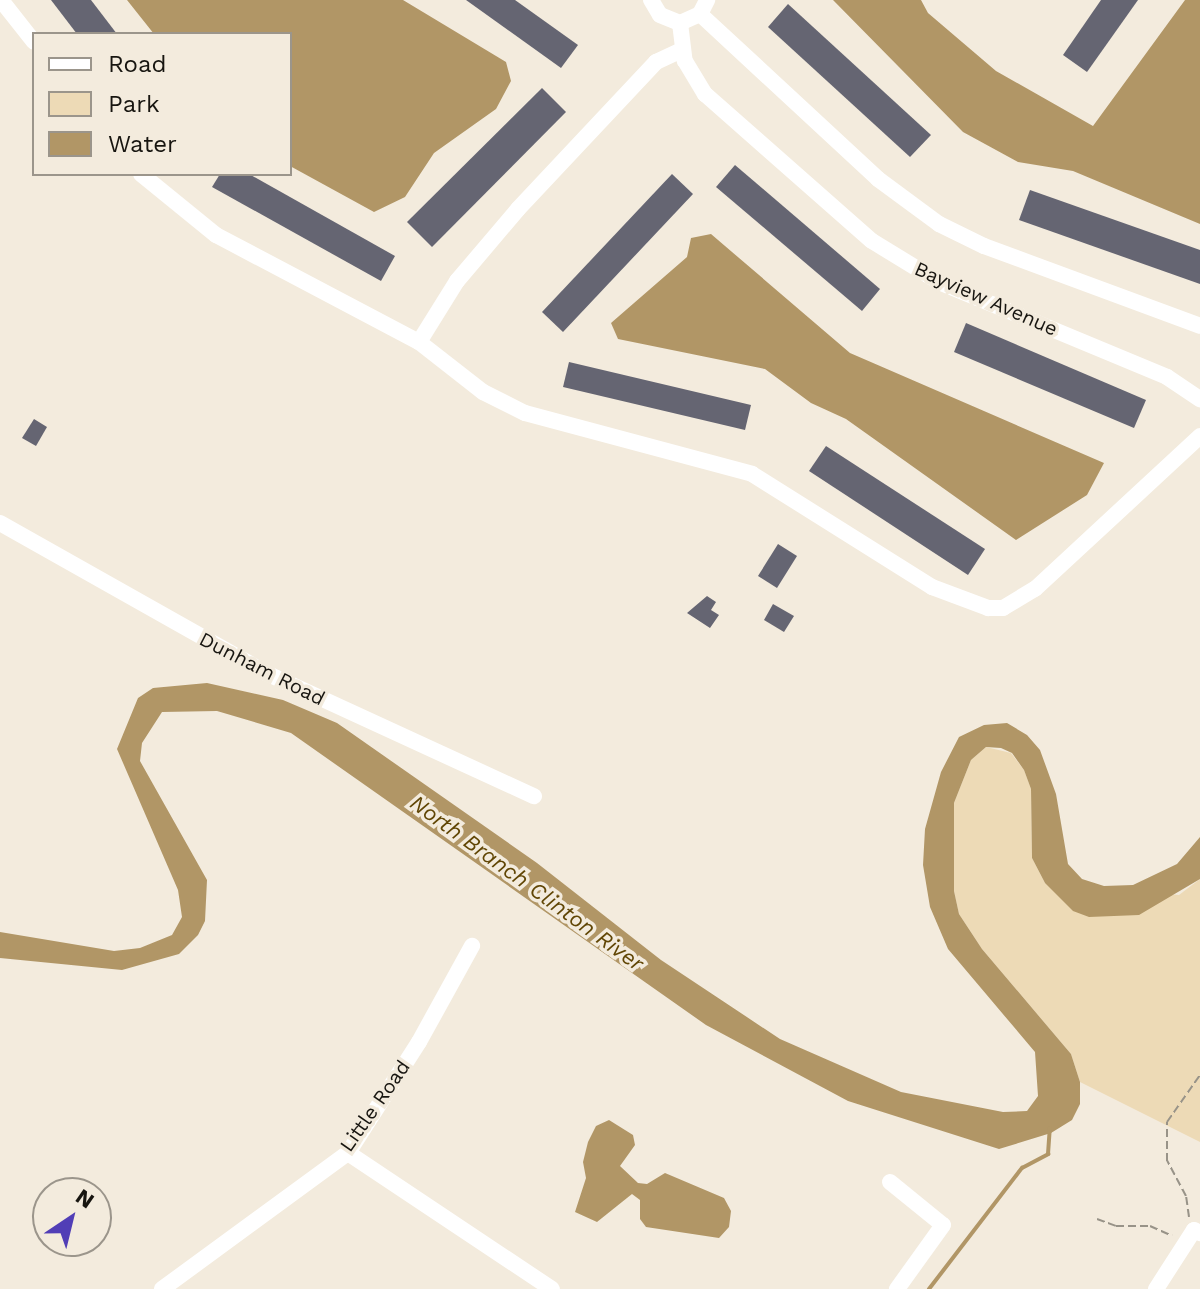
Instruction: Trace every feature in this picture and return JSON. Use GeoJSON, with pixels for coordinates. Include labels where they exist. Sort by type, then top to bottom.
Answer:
{"type":"FeatureCollection","features":[{"type":"Feature","properties":{"kind":"street"},"geometry":{"type":"LineString","coordinates":[[1,0],[32,39]]}},
{"type":"Feature","properties":{"kind":"street"},"geometry":{"type":"LineString","coordinates":[[651,0],[660,15],[680,23],[704,7],[878,179],[939,224],[1200,326]]}},
{"type":"Feature","properties":{"kind":"street","name":"Bayview Avenue"},"geometry":{"type":"LineString","coordinates":[[680,23],[682,50],[699,87],[721,110],[891,254],[939,282],[1167,377],[1200,399]]}},
{"type":"Feature","properties":{"kind":"street"},"geometry":{"type":"LineString","coordinates":[[419,342],[451,288],[518,209],[656,62],[682,50]]}},
{"type":"Feature","properties":{"kind":"street"},"geometry":{"type":"LineString","coordinates":[[143,176],[216,235],[419,342],[483,392],[525,413],[752,474],[932,587],[988,608],[1003,608],[1042,584],[1125,500],[1200,436]]}},
{"type":"Feature","properties":{"kind":"street","name":"Dunham Road"},"geometry":{"type":"LineString","coordinates":[[0,523],[266,673],[534,796]]}},
{"type":"Feature","properties":{"kind":"street","name":"Little Road"},"geometry":{"type":"LineString","coordinates":[[162,1289],[348,1153],[419,1042],[472,946]]}},
{"type":"Feature","properties":{"kind":"street"},"geometry":{"type":"LineString","coordinates":[[348,1153],[552,1289]]}},
{"type":"Feature","properties":{"kind":"street"},"geometry":{"type":"LineString","coordinates":[[890,1182],[943,1225],[897,1289]]}},
{"type":"Feature","properties":{"kind":"street"},"geometry":{"type":"LineString","coordinates":[[1156,1289],[1193,1235]]}},
{"type":"Feature","properties":{"kind":"path"},"geometry":{"type":"LineString","coordinates":[[1193,1235],[1188,1222],[1186,1196],[1167,1161],[1167,1122],[1200,1075]]}},
{"type":"Feature","properties":{"kind":"path"},"geometry":{"type":"LineString","coordinates":[[1097,1219],[1116,1226],[1150,1226],[1193,1235]]}},
{"type":"Feature","properties":{"kind":"green space"},"geometry":{"type":"Polygon","coordinates":[[[986,747],[1011,753],[1024,770],[1031,789],[1032,858],[1045,883],[1179,895],[1200,879],[1200,1142],[1080,1082],[1071,1054],[982,949],[959,914],[954,891],[954,803],[971,760],[986,747]]]}},
{"type":"Feature","properties":{"kind":"water"},"geometry":{"type":"Polygon","coordinates":[[[127,0],[403,0],[506,62],[511,81],[496,109],[434,153],[405,197],[374,212],[292,167],[292,32],[152,32],[127,0]]]}},
{"type":"Feature","properties":{"kind":"water"},"geometry":{"type":"Polygon","coordinates":[[[833,0],[921,0],[928,13],[996,71],[1093,126],[1185,0],[1200,0],[1200,224],[1073,171],[1018,162],[963,132],[833,0]]]}},
{"type":"Feature","properties":{"kind":"water"},"geometry":{"type":"Polygon","coordinates":[[[711,234],[850,353],[1104,463],[1087,495],[1016,540],[846,419],[811,403],[765,369],[618,339],[611,323],[687,257],[691,238],[711,234]]]}},
{"type":"Feature","properties":{"kind":"water","name":"North Branch Clinton River"},"geometry":{"type":"Polygon","coordinates":[[[207,683],[283,700],[337,723],[537,863],[661,960],[780,1039],[901,1092],[1003,1112],[1027,1111],[1038,1096],[1035,1052],[948,949],[930,907],[923,865],[925,829],[941,772],[959,737],[984,725],[1007,723],[1027,735],[1040,750],[1056,794],[1068,864],[1082,879],[1104,886],[1133,885],[1177,864],[1200,837],[1200,879],[1139,915],[1089,917],[1073,911],[1045,883],[1032,858],[1031,789],[1024,770],[1012,753],[1001,748],[986,747],[971,760],[954,803],[954,891],[959,914],[982,949],[1071,1054],[1080,1082],[1080,1104],[1072,1120],[1051,1133],[999,1149],[848,1101],[706,1025],[291,733],[217,711],[162,712],[142,743],[140,761],[207,880],[205,921],[198,935],[179,954],[122,970],[0,958],[0,932],[114,951],[140,948],[172,935],[182,917],[178,890],[117,749],[138,698],[153,688],[207,683]]]}},
{"type":"Feature","properties":{"kind":"water"},"geometry":{"type":"Polygon","coordinates":[[[609,1120],[633,1135],[635,1145],[620,1166],[638,1183],[647,1184],[665,1173],[724,1198],[731,1211],[729,1227],[719,1238],[646,1227],[640,1219],[640,1200],[632,1194],[597,1222],[575,1212],[586,1178],[583,1162],[588,1142],[596,1126],[609,1120]]]}},
{"type":"Feature","properties":{"kind":"building"},"geometry":{"type":"Polygon","coordinates":[[[51,0],[91,0],[115,32],[75,32],[51,0]]]}},
{"type":"Feature","properties":{"kind":"building"},"geometry":{"type":"Polygon","coordinates":[[[466,0],[515,0],[578,45],[561,68],[466,0]]]}},
{"type":"Feature","properties":{"kind":"building"},"geometry":{"type":"Polygon","coordinates":[[[1101,0],[1138,0],[1087,72],[1063,55],[1101,0]]]}},
{"type":"Feature","properties":{"kind":"building"},"geometry":{"type":"Polygon","coordinates":[[[788,4],[931,135],[910,157],[768,27],[788,4]]]}},
{"type":"Feature","properties":{"kind":"building"},"geometry":{"type":"Polygon","coordinates":[[[542,88],[566,112],[432,247],[407,222],[542,88]]]}},
{"type":"Feature","properties":{"kind":"building"},"geometry":{"type":"Polygon","coordinates":[[[735,165],[880,289],[862,311],[716,187],[735,165]]]}},
{"type":"Feature","properties":{"kind":"building"},"geometry":{"type":"Polygon","coordinates":[[[672,174],[693,194],[563,332],[542,312],[672,174]]]}},
{"type":"Feature","properties":{"kind":"building"},"geometry":{"type":"Polygon","coordinates":[[[219,176],[253,176],[395,256],[381,281],[212,187],[219,176]]]}},
{"type":"Feature","properties":{"kind":"building"},"geometry":{"type":"Polygon","coordinates":[[[1030,190],[1200,250],[1200,284],[1019,220],[1030,190]]]}},
{"type":"Feature","properties":{"kind":"building"},"geometry":{"type":"Polygon","coordinates":[[[966,323],[1146,400],[1134,428],[954,352],[966,323]]]}},
{"type":"Feature","properties":{"kind":"building"},"geometry":{"type":"Polygon","coordinates":[[[569,362],[751,405],[745,430],[563,387],[569,362]]]}},
{"type":"Feature","properties":{"kind":"building"},"geometry":{"type":"Polygon","coordinates":[[[34,419],[47,427],[36,446],[22,438],[34,419]]]}},
{"type":"Feature","properties":{"kind":"building"},"geometry":{"type":"Polygon","coordinates":[[[826,446],[985,549],[968,575],[809,471],[826,446]]]}},
{"type":"Feature","properties":{"kind":"building"},"geometry":{"type":"Polygon","coordinates":[[[778,544],[797,556],[777,588],[758,576],[778,544]]]}},
{"type":"Feature","properties":{"kind":"building"},"geometry":{"type":"Polygon","coordinates":[[[707,596],[716,602],[711,610],[719,615],[710,628],[687,613],[707,596]]]}},
{"type":"Feature","properties":{"kind":"building"},"geometry":{"type":"Polygon","coordinates":[[[773,604],[794,616],[784,632],[764,620],[773,604]]]}},
{"type":"Feature","properties":{"kind":"waterway"},"geometry":{"type":"LineString","coordinates":[[929,1289],[1022,1168],[1048,1154],[1050,1128]]}}]}
